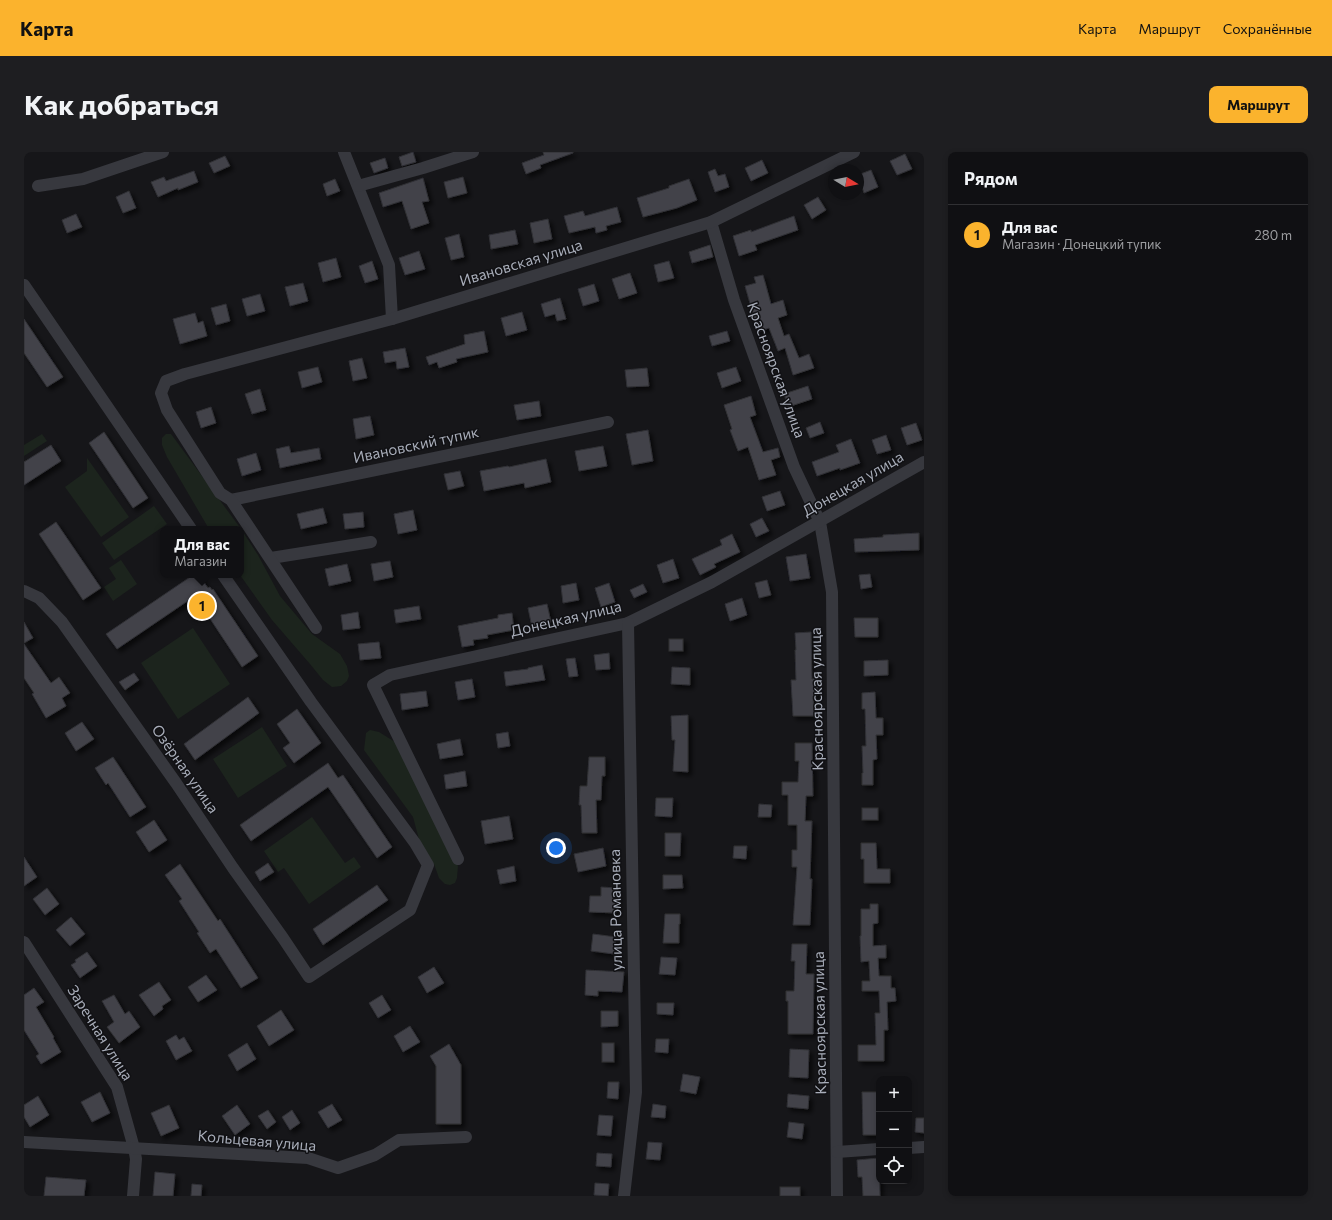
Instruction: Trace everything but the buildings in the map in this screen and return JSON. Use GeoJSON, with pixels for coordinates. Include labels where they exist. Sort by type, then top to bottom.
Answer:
{"type":"FeatureCollection","features":[{"type":"Feature","properties":{"kind":"street"},"geometry":{"type":"LineString","coordinates":[[38,186],[83,179],[162,152]]}},
{"type":"Feature","properties":{"kind":"street"},"geometry":{"type":"LineString","coordinates":[[344,152],[389,265],[392,319]]}},
{"type":"Feature","properties":{"kind":"street"},"geometry":{"type":"LineString","coordinates":[[358,186],[473,152]]}},
{"type":"Feature","properties":{"kind":"street","name":"Ивановская улица"},"geometry":{"type":"LineString","coordinates":[[316,628],[271,558],[231,500],[220,493],[167,410],[161,393],[166,381],[185,374],[392,319],[711,222],[854,152]]}},
{"type":"Feature","properties":{"kind":"street","name":"Красноярская улица"},"geometry":{"type":"LineString","coordinates":[[711,222],[734,300],[794,467],[820,522],[832,592],[837,1196]]}},
{"type":"Feature","properties":{"kind":"street"},"geometry":{"type":"LineString","coordinates":[[24,285],[189,526]]}},
{"type":"Feature","properties":{"kind":"street","name":"Ивановский тупик"},"geometry":{"type":"LineString","coordinates":[[231,500],[608,422]]}},
{"type":"Feature","properties":{"kind":"street","name":"Донецкая улица"},"geometry":{"type":"LineString","coordinates":[[458,859],[373,685],[390,675],[628,622],[712,582],[924,462]]}},
{"type":"Feature","properties":{"kind":"street"},"geometry":{"type":"LineString","coordinates":[[271,558],[371,542]]}},
{"type":"Feature","properties":{"kind":"street","name":"Озёрная улица"},"geometry":{"type":"LineString","coordinates":[[24,591],[39,598],[62,622],[184,794],[233,868],[309,977],[410,910],[428,865],[414,843],[311,702],[225,578]]}},
{"type":"Feature","properties":{"kind":"street","name":"улица Романовка"},"geometry":{"type":"LineString","coordinates":[[624,1196],[636,1092],[628,622]]}},
{"type":"Feature","properties":{"kind":"street","name":"Заречная улица"},"geometry":{"type":"LineString","coordinates":[[24,942],[117,1087],[134,1148]]}},
{"type":"Feature","properties":{"kind":"street","name":"Кольцевая улица"},"geometry":{"type":"LineString","coordinates":[[24,1142],[308,1158],[338,1168],[375,1155],[399,1140],[466,1138]]}},
{"type":"Feature","properties":{"kind":"street"},"geometry":{"type":"LineString","coordinates":[[912,1148],[924,1147]]}},
{"type":"Feature","properties":{"kind":"street"},"geometry":{"type":"LineString","coordinates":[[133,1196],[136,1159],[134,1148]]}},
{"type":"Feature","properties":{"kind":"street"},"geometry":{"type":"LineString","coordinates":[[837,1152],[876,1149]]}},
{"type":"Feature","properties":{"kind":"shaded area"},"geometry":{"type":"Polygon","coordinates":[[[42,434],[47,441],[24,456],[24,445],[42,434]]]}},
{"type":"Feature","properties":{"kind":"shaded area"},"geometry":{"type":"Polygon","coordinates":[[[166,434],[171,434],[239,526],[207,526],[167,457],[162,445],[162,438],[166,434]]]}},
{"type":"Feature","properties":{"kind":"shaded area"},"geometry":{"type":"Polygon","coordinates":[[[87,458],[129,517],[101,537],[65,487],[87,471],[87,458]]]}},
{"type":"Feature","properties":{"kind":"shaded area"},"geometry":{"type":"Polygon","coordinates":[[[154,506],[167,524],[160,526],[160,529],[114,560],[102,543],[154,506]]]}},
{"type":"Feature","properties":{"kind":"shaded area"},"geometry":{"type":"Polygon","coordinates":[[[244,534],[258,555],[280,596],[312,634],[340,654],[347,666],[349,676],[347,681],[341,686],[332,687],[323,680],[272,620],[242,578],[244,578],[244,534]]]}},
{"type":"Feature","properties":{"kind":"shaded area"},"geometry":{"type":"Polygon","coordinates":[[[121,560],[137,584],[113,601],[104,587],[116,579],[109,568],[121,560]]]}},
{"type":"Feature","properties":{"kind":"shaded area"},"geometry":{"type":"Polygon","coordinates":[[[193,628],[230,684],[178,719],[141,663],[193,628]]]}},
{"type":"Feature","properties":{"kind":"shaded area"},"geometry":{"type":"Polygon","coordinates":[[[262,727],[287,766],[238,798],[213,759],[262,727]]]}},
{"type":"Feature","properties":{"kind":"shaded area"},"geometry":{"type":"Polygon","coordinates":[[[370,730],[379,732],[395,742],[458,866],[455,883],[450,885],[445,884],[439,878],[434,864],[420,843],[413,817],[364,750],[366,733],[370,730]]]}},
{"type":"Feature","properties":{"kind":"shaded area"},"geometry":{"type":"Polygon","coordinates":[[[312,817],[345,863],[354,857],[361,867],[309,904],[284,868],[278,872],[264,851],[312,817]]]}},
{"type":"Feature","properties":{"kind":"place","name":"Для вас"},"geometry":{"type":"Point","coordinates":[202,606]}}]}
